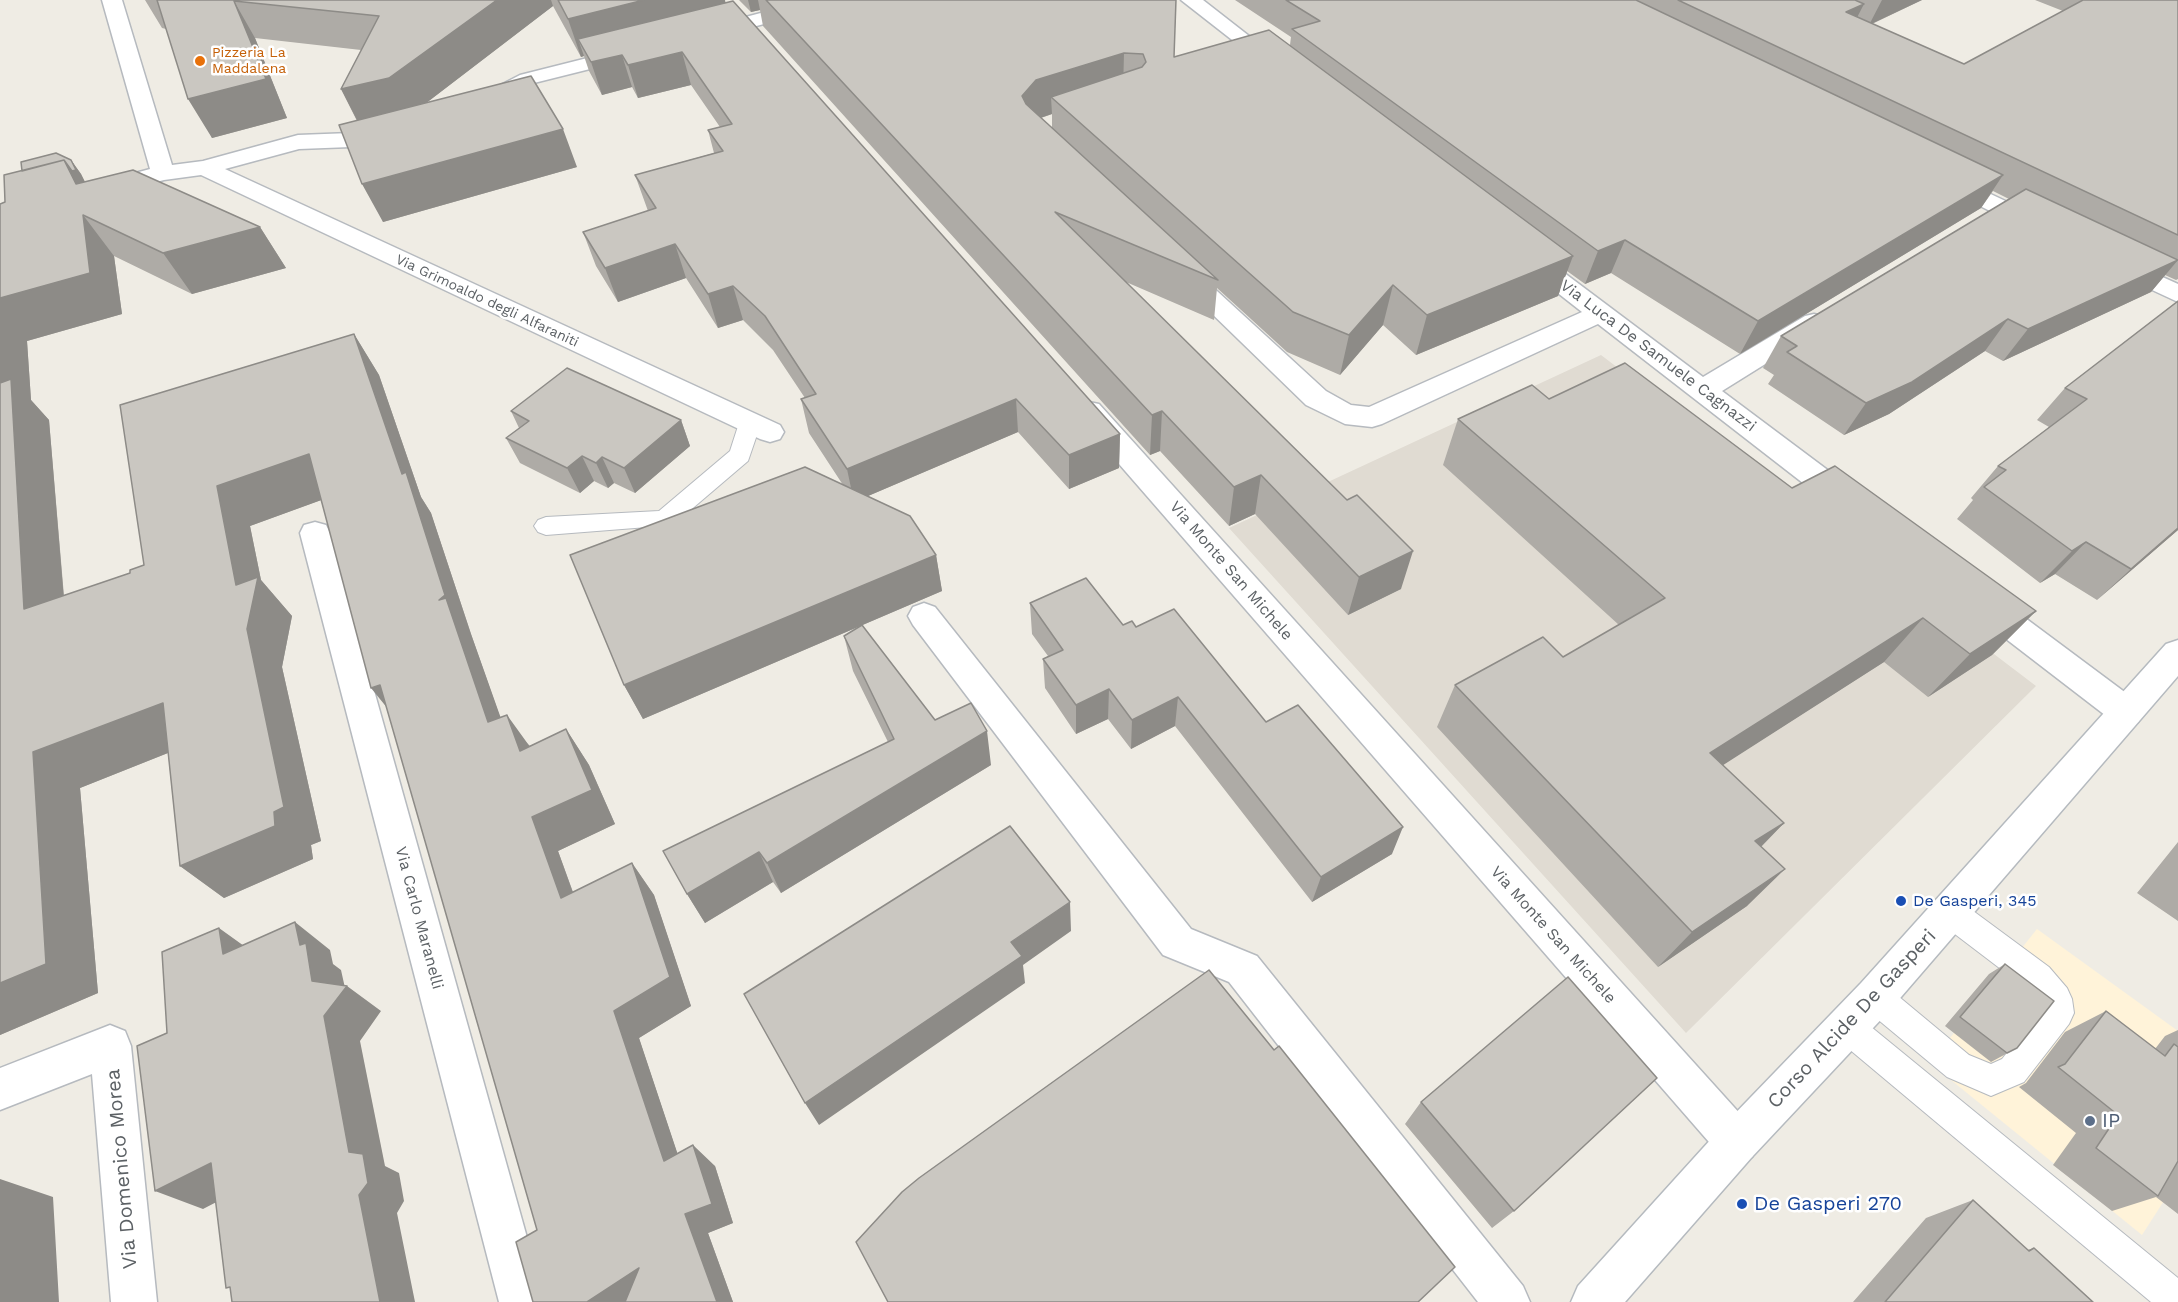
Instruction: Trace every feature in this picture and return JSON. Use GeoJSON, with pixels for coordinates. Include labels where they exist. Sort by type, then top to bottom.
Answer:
{"type":"FeatureCollection","features":[{"type":"Feature","properties":{"kind":"street"},"geometry":{"type":"LineString","coordinates":[[112,0],[163,173]]}},
{"type":"Feature","properties":{"kind":"street"},"geometry":{"type":"LineString","coordinates":[[687,38],[833,0]]}},
{"type":"Feature","properties":{"kind":"street"},"geometry":{"type":"LineString","coordinates":[[1191,0],[1296,80]]}},
{"type":"Feature","properties":{"kind":"street"},"geometry":{"type":"LineString","coordinates":[[475,108],[527,79],[652,47]]}},
{"type":"Feature","properties":{"kind":"street"},"geometry":{"type":"LineString","coordinates":[[87,193],[163,173],[204,168],[298,142],[351,140],[416,126]]}},
{"type":"Feature","properties":{"kind":"street","name":"Via Grimoaldo degli Alfaraniti"},"geometry":{"type":"LineString","coordinates":[[204,168],[760,428]]}},
{"type":"Feature","properties":{"kind":"street"},"geometry":{"type":"LineString","coordinates":[[1929,171],[1993,214],[2054,233]]}},
{"type":"Feature","properties":{"kind":"street","name":"Via Luca De Samuele Cagnazzi"},"geometry":{"type":"LineString","coordinates":[[1506,240],[1874,521]]}},
{"type":"Feature","properties":{"kind":"street"},"geometry":{"type":"LineString","coordinates":[[2096,254],[2178,294]]}},
{"type":"Feature","properties":{"kind":"street"},"geometry":{"type":"LineString","coordinates":[[1168,259],[1316,398],[1345,414],[1372,417],[1601,313]]}},
{"type":"Feature","properties":{"kind":"street"},"geometry":{"type":"LineString","coordinates":[[1702,390],[1833,311]]}},
{"type":"Feature","properties":{"kind":"street","name":"Via Monte San Michele"},"geometry":{"type":"LineString","coordinates":[[1071,391],[1737,1142]]}},
{"type":"Feature","properties":{"kind":"street","name":"Via Carlo Maranelli"},"geometry":{"type":"LineString","coordinates":[[315,534],[522,1302]]}},
{"type":"Feature","properties":{"kind":"street"},"geometry":{"type":"LineString","coordinates":[[1960,586],[2126,712]]}},
{"type":"Feature","properties":{"kind":"street"},"geometry":{"type":"LineString","coordinates":[[924,616],[1177,942],[1243,969],[1507,1302]]}},
{"type":"Feature","properties":{"kind":"street","name":"Corso Alcide De Gasperi"},"geometry":{"type":"LineString","coordinates":[[1606,1298],[1737,1142],[1848,1028],[2126,712],[2176,659]]}},
{"type":"Feature","properties":{"kind":"street","name":"Via Domenico Morea"},"geometry":{"type":"LineString","coordinates":[[0,1089],[110,1046],[134,1302]]}},
{"type":"Feature","properties":{"kind":"lane"},"geometry":{"type":"LineString","coordinates":[[546,526],[665,519],[740,455],[760,428]]}},
{"type":"Feature","properties":{"kind":"lane"},"geometry":{"type":"LineString","coordinates":[[1875,997],[1958,1066],[1991,1080],[2013,1071],[2058,1013],[2056,999],[2038,978],[1950,912]]}},
{"type":"Feature","properties":{"kind":"lane"},"geometry":{"type":"LineString","coordinates":[[1848,1028],[2178,1301]]}},
{"type":"Feature","properties":{"kind":"shaded area"},"geometry":{"type":"Polygon","coordinates":[[[1601,355],[2036,686],[1686,1033],[1229,528],[1601,355]]]}},
{"type":"Feature","properties":{"kind":"shaded area","name":"IP"},"geometry":{"type":"Polygon","coordinates":[[[2037,929],[2178,1031],[2178,1179],[2142,1235],[1930,1063],[2037,929]]]}},
{"type":"Feature","properties":{"kind":"building"},"geometry":{"type":"Polygon","coordinates":[[[157,0],[497,0],[389,78],[341,89],[379,16],[234,1],[266,79],[188,99],[157,0]]]}},
{"type":"Feature","properties":{"kind":"building"},"geometry":{"type":"Polygon","coordinates":[[[558,0],[644,0],[568,19],[558,0]]]}},
{"type":"Feature","properties":{"kind":"building"},"geometry":{"type":"Polygon","coordinates":[[[766,0],[1176,0],[1174,57],[1269,30],[1573,256],[1427,315],[1393,285],[1349,335],[1293,312],[1051,97],[1142,67],[1146,62],[1143,54],[1124,53],[1036,80],[1022,96],[1026,104],[1218,280],[1055,212],[1347,500],[1357,495],[1413,551],[1359,577],[1261,475],[1234,487],[1162,411],[1152,415],[766,0]]]}},
{"type":"Feature","properties":{"kind":"building"},"geometry":{"type":"Polygon","coordinates":[[[1286,0],[1636,0],[2003,175],[1758,321],[1625,240],[1598,251],[1292,29],[1320,21],[1286,0]]]}},
{"type":"Feature","properties":{"kind":"building"},"geometry":{"type":"Polygon","coordinates":[[[1678,0],[1855,0],[1864,4],[1846,12],[1964,64],[2083,0],[2178,0],[2178,235],[1678,0]]]}},
{"type":"Feature","properties":{"kind":"building"},"geometry":{"type":"Polygon","coordinates":[[[733,1],[1120,434],[1069,455],[1016,399],[847,469],[801,399],[816,394],[765,316],[733,286],[708,294],[675,244],[605,268],[583,232],[656,208],[635,175],[723,151],[708,130],[732,124],[682,52],[628,65],[622,55],[591,62],[578,39],[733,1]]]}},
{"type":"Feature","properties":{"kind":"building"},"geometry":{"type":"Polygon","coordinates":[[[531,76],[563,129],[362,184],[339,125],[531,76]]]}},
{"type":"Feature","properties":{"kind":"building"},"geometry":{"type":"Polygon","coordinates":[[[56,153],[71,160],[76,170],[72,171],[64,160],[22,171],[21,162],[56,153]]]}},
{"type":"Feature","properties":{"kind":"building"},"geometry":{"type":"Polygon","coordinates":[[[64,160],[76,184],[133,170],[260,227],[163,253],[83,215],[90,273],[0,298],[0,204],[5,202],[4,175],[64,160]]]}},
{"type":"Feature","properties":{"kind":"building"},"geometry":{"type":"Polygon","coordinates":[[[2026,189],[2178,260],[2028,329],[2008,319],[1912,382],[1866,403],[1787,352],[1797,346],[1781,336],[2026,189]]]}},
{"type":"Feature","properties":{"kind":"building"},"geometry":{"type":"Polygon","coordinates":[[[2178,301],[2178,528],[2131,569],[2086,542],[2072,551],[1984,487],[2006,470],[1998,466],[2087,399],[2065,388],[2178,301]]]}},
{"type":"Feature","properties":{"kind":"building"},"geometry":{"type":"Polygon","coordinates":[[[354,334],[402,474],[406,472],[445,595],[439,600],[446,598],[488,722],[507,715],[520,751],[566,729],[592,790],[532,817],[561,898],[632,863],[670,977],[614,1011],[664,1161],[693,1145],[712,1204],[685,1214],[717,1302],[625,1302],[639,1268],[587,1302],[533,1302],[516,1242],[537,1230],[380,685],[371,688],[309,454],[217,486],[236,585],[258,577],[247,629],[284,807],[274,812],[275,826],[180,866],[163,703],[33,752],[46,964],[0,983],[0,383],[11,379],[24,609],[130,573],[130,570],[144,565],[120,405],[354,334]]]}},
{"type":"Feature","properties":{"kind":"building"},"geometry":{"type":"Polygon","coordinates":[[[1625,363],[1792,488],[1835,466],[2036,611],[1970,654],[1923,618],[1710,753],[1784,823],[1755,841],[1785,869],[1692,932],[1455,685],[1543,637],[1563,657],[1665,598],[1458,419],[1532,385],[1549,399],[1625,363]]]}},
{"type":"Feature","properties":{"kind":"building"},"geometry":{"type":"Polygon","coordinates":[[[567,368],[681,420],[624,468],[602,457],[596,463],[582,456],[567,468],[506,438],[529,421],[511,411],[567,368]]]}},
{"type":"Feature","properties":{"kind":"building"},"geometry":{"type":"Polygon","coordinates":[[[805,467],[910,516],[936,555],[624,685],[570,555],[805,467]]]}},
{"type":"Feature","properties":{"kind":"building"},"geometry":{"type":"Polygon","coordinates":[[[1086,578],[1123,625],[1132,621],[1136,627],[1174,609],[1266,722],[1298,705],[1403,827],[1321,877],[1178,697],[1132,720],[1109,689],[1076,705],[1043,659],[1063,650],[1030,603],[1086,578]]]}},
{"type":"Feature","properties":{"kind":"building"},"geometry":{"type":"Polygon","coordinates":[[[862,625],[935,720],[971,703],[987,731],[767,863],[759,852],[687,894],[663,851],[894,739],[844,636],[862,625]]]}},
{"type":"Feature","properties":{"kind":"building"},"geometry":{"type":"Polygon","coordinates":[[[1010,826],[1070,902],[1011,942],[1022,956],[805,1103],[744,994],[1010,826]]]}},
{"type":"Feature","properties":{"kind":"building"},"geometry":{"type":"Polygon","coordinates":[[[295,922],[300,945],[306,943],[312,981],[347,986],[324,1016],[349,1152],[363,1154],[368,1183],[359,1195],[380,1302],[232,1302],[230,1287],[226,1288],[211,1163],[155,1191],[137,1046],[167,1033],[162,952],[219,928],[223,954],[295,922]]]}},
{"type":"Feature","properties":{"kind":"building"},"geometry":{"type":"Polygon","coordinates":[[[2005,964],[2054,1001],[2017,1048],[2007,1053],[1960,1017],[2005,964]]]}},
{"type":"Feature","properties":{"kind":"building"},"geometry":{"type":"Polygon","coordinates":[[[1209,970],[1274,1050],[1279,1046],[1455,1267],[1418,1302],[888,1302],[856,1242],[902,1192],[1209,970]]]}},
{"type":"Feature","properties":{"kind":"building"},"geometry":{"type":"Polygon","coordinates":[[[1568,977],[1657,1078],[1514,1211],[1421,1102],[1568,977]]]}},
{"type":"Feature","properties":{"kind":"building"},"geometry":{"type":"Polygon","coordinates":[[[2106,1011],[2165,1056],[2174,1044],[2178,1047],[2178,1161],[2158,1196],[2096,1148],[2118,1115],[2058,1067],[2065,1064],[2106,1011]]]}},
{"type":"Feature","properties":{"kind":"building"},"geometry":{"type":"Polygon","coordinates":[[[1973,1200],[2029,1251],[2034,1248],[2093,1302],[1885,1302],[1973,1200]]]}},
{"type":"Feature","properties":{"kind":"place","name":"Pizzeria La Maddalena"},"geometry":{"type":"Point","coordinates":[200,61]}},
{"type":"Feature","properties":{"kind":"place","name":"De Gasperi, 345"},"geometry":{"type":"Point","coordinates":[1901,901]}},
{"type":"Feature","properties":{"kind":"place","name":"IP"},"geometry":{"type":"Point","coordinates":[2090,1121]}},
{"type":"Feature","properties":{"kind":"place","name":"De Gasperi 270"},"geometry":{"type":"Point","coordinates":[1742,1204]}}]}
